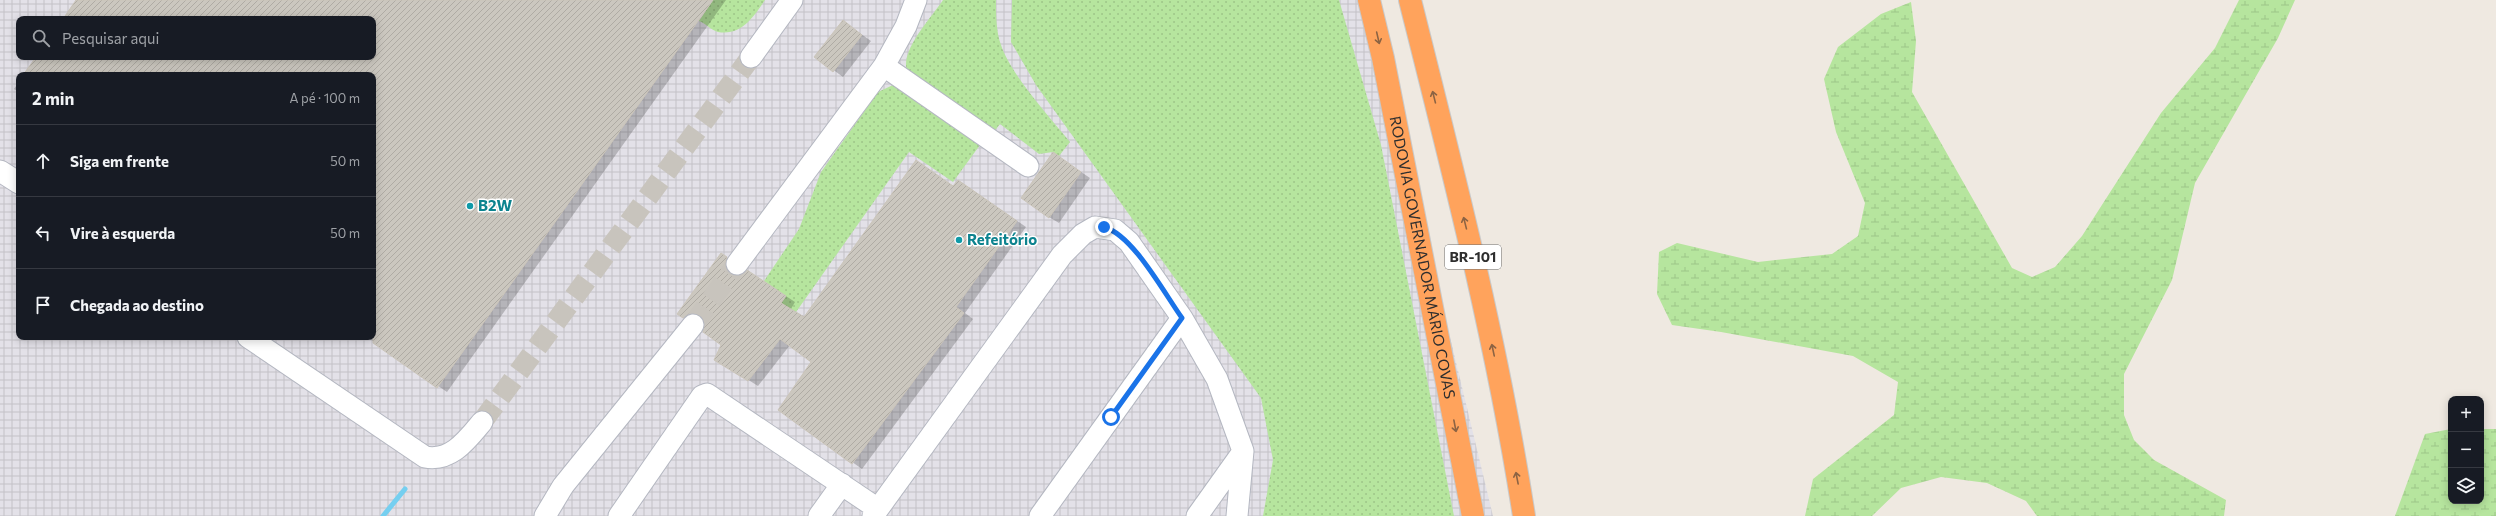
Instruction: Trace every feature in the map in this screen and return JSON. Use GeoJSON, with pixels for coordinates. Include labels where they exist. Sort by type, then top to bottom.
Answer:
{"type":"FeatureCollection","features":[{"type":"Feature","properties":{"kind":"highway","name":"RODOVIA GOVERNADOR MÁRIO COVAS"},"geometry":{"type":"LineString","coordinates":[[1369,0],[1384,66],[1473,516]]}},
{"type":"Feature","properties":{"kind":"highway","name":"BR-101"},"geometry":{"type":"LineString","coordinates":[[1410,0],[1475,266],[1499,380],[1524,516]]}},
{"type":"Feature","properties":{"kind":"lane"},"geometry":{"type":"LineString","coordinates":[[751,57],[792,0]]}},
{"type":"Feature","properties":{"kind":"lane"},"geometry":{"type":"LineString","coordinates":[[737,264],[884,66],[906,26],[916,0]]}},
{"type":"Feature","properties":{"kind":"lane"},"geometry":{"type":"LineString","coordinates":[[884,66],[1028,166]]}},
{"type":"Feature","properties":{"kind":"lane"},"geometry":{"type":"LineString","coordinates":[[0,171],[16,181]]}},
{"type":"Feature","properties":{"kind":"lane"},"geometry":{"type":"LineString","coordinates":[[618,516],[702,396],[707,394],[842,484],[876,512],[1062,255],[1083,234],[1095,227],[1104,227],[1121,234],[1129,242],[1182,318],[1217,379],[1243,451],[1237,516]]}},
{"type":"Feature","properties":{"kind":"lane"},"geometry":{"type":"LineString","coordinates":[[1040,516],[1182,318]]}},
{"type":"Feature","properties":{"kind":"lane"},"geometry":{"type":"LineString","coordinates":[[545,516],[563,486],[693,325]]}},
{"type":"Feature","properties":{"kind":"lane"},"geometry":{"type":"LineString","coordinates":[[252,340],[425,457],[433,459],[456,450],[482,422]]}},
{"type":"Feature","properties":{"kind":"lane"},"geometry":{"type":"LineString","coordinates":[[1197,516],[1243,451]]}},
{"type":"Feature","properties":{"kind":"lane"},"geometry":{"type":"LineString","coordinates":[[819,516],[842,484]]}},
{"type":"Feature","properties":{"kind":"shaded area"},"geometry":{"type":"Polygon","coordinates":[[[0,0],[1369,0],[1493,516],[0,516],[0,0]]]}},
{"type":"Feature","properties":{"kind":"green space"},"geometry":{"type":"Polygon","coordinates":[[[713,0],[765,0],[752,18],[741,28],[734,31],[718,32],[699,21],[713,0]]]}},
{"type":"Feature","properties":{"kind":"green space"},"geometry":{"type":"Polygon","coordinates":[[[943,0],[996,0],[998,34],[1006,57],[1022,82],[1070,142],[1059,156],[1053,152],[1039,154],[1000,124],[993,133],[907,71],[906,63],[912,44],[943,0]]]}},
{"type":"Feature","properties":{"kind":"green space"},"geometry":{"type":"Polygon","coordinates":[[[1012,0],[1339,0],[1381,145],[1454,516],[1263,516],[1273,460],[1261,398],[1036,85],[1011,42],[1012,0]]]}},
{"type":"Feature","properties":{"kind":"green space"},"geometry":{"type":"Polygon","coordinates":[[[2239,0],[2295,0],[2278,38],[2195,183],[2172,280],[2124,374],[2124,415],[2134,440],[2154,460],[2226,500],[2224,516],[2037,516],[2026,501],[1987,483],[1941,477],[1901,488],[1872,516],[1805,516],[1813,479],[1894,415],[1898,382],[1853,356],[1721,332],[1672,325],[1657,294],[1659,252],[1677,243],[1758,262],[1832,254],[1858,236],[1865,203],[1836,132],[1824,79],[1838,47],[1881,14],[1911,2],[1916,41],[1912,92],[2012,268],[2032,277],[2055,267],[2082,236],[2161,113],[2215,48],[2239,0]]]}},
{"type":"Feature","properties":{"kind":"green space"},"geometry":{"type":"Polygon","coordinates":[[[893,85],[980,145],[953,182],[909,152],[796,312],[781,303],[786,296],[764,281],[799,229],[821,172],[878,92],[893,85]]]}},
{"type":"Feature","properties":{"kind":"green space"},"geometry":{"type":"Polygon","coordinates":[[[2484,429],[2496,429],[2496,516],[2395,516],[2425,434],[2448,430],[2448,504],[2484,504],[2484,429]]]}},
{"type":"Feature","properties":{"kind":"building","name":"B2W"},"geometry":{"type":"Polygon","coordinates":[[[76,0],[713,0],[437,388],[373,343],[373,340],[376,340],[376,72],[25,72],[34,60],[376,60],[376,16],[65,16],[76,0]]]}},
{"type":"Feature","properties":{"kind":"building"},"geometry":{"type":"Polygon","coordinates":[[[843,20],[862,35],[833,72],[814,57],[843,20]]]}},
{"type":"Feature","properties":{"kind":"building"},"geometry":{"type":"Polygon","coordinates":[[[1053,152],[1081,172],[1049,218],[1021,198],[1053,152]]]}},
{"type":"Feature","properties":{"kind":"building"},"geometry":{"type":"Polygon","coordinates":[[[916,160],[953,186],[958,180],[1017,221],[956,307],[964,313],[852,464],[778,410],[811,362],[780,339],[748,381],[714,360],[721,345],[703,332],[704,321],[701,316],[689,314],[683,318],[677,314],[721,253],[727,257],[725,263],[730,273],[741,275],[747,270],[786,296],[781,303],[804,317],[916,160]]]}},
{"type":"Feature","properties":{"kind":"waterway"},"geometry":{"type":"LineString","coordinates":[[383,516],[405,489]]}},
{"type":"Feature","properties":{"kind":"tunnel"},"geometry":{"type":"LineString","coordinates":[[482,422],[751,57]]}},
{"type":"Feature","properties":{"kind":"tunnel"},"geometry":{"type":"LineString","coordinates":[[693,325],[737,264]]}},
{"type":"Feature","properties":{"kind":"place","name":"B2W"},"geometry":{"type":"Point","coordinates":[470,206]}},
{"type":"Feature","properties":{"kind":"place","name":"Refeitório"},"geometry":{"type":"Point","coordinates":[959,240]}},
{"type":"Feature","properties":{"kind":"route"},"geometry":{"type":"LineString","coordinates":[[1104,227],[1121,234],[1129,242],[1182,318],[1111,417]]}}]}
